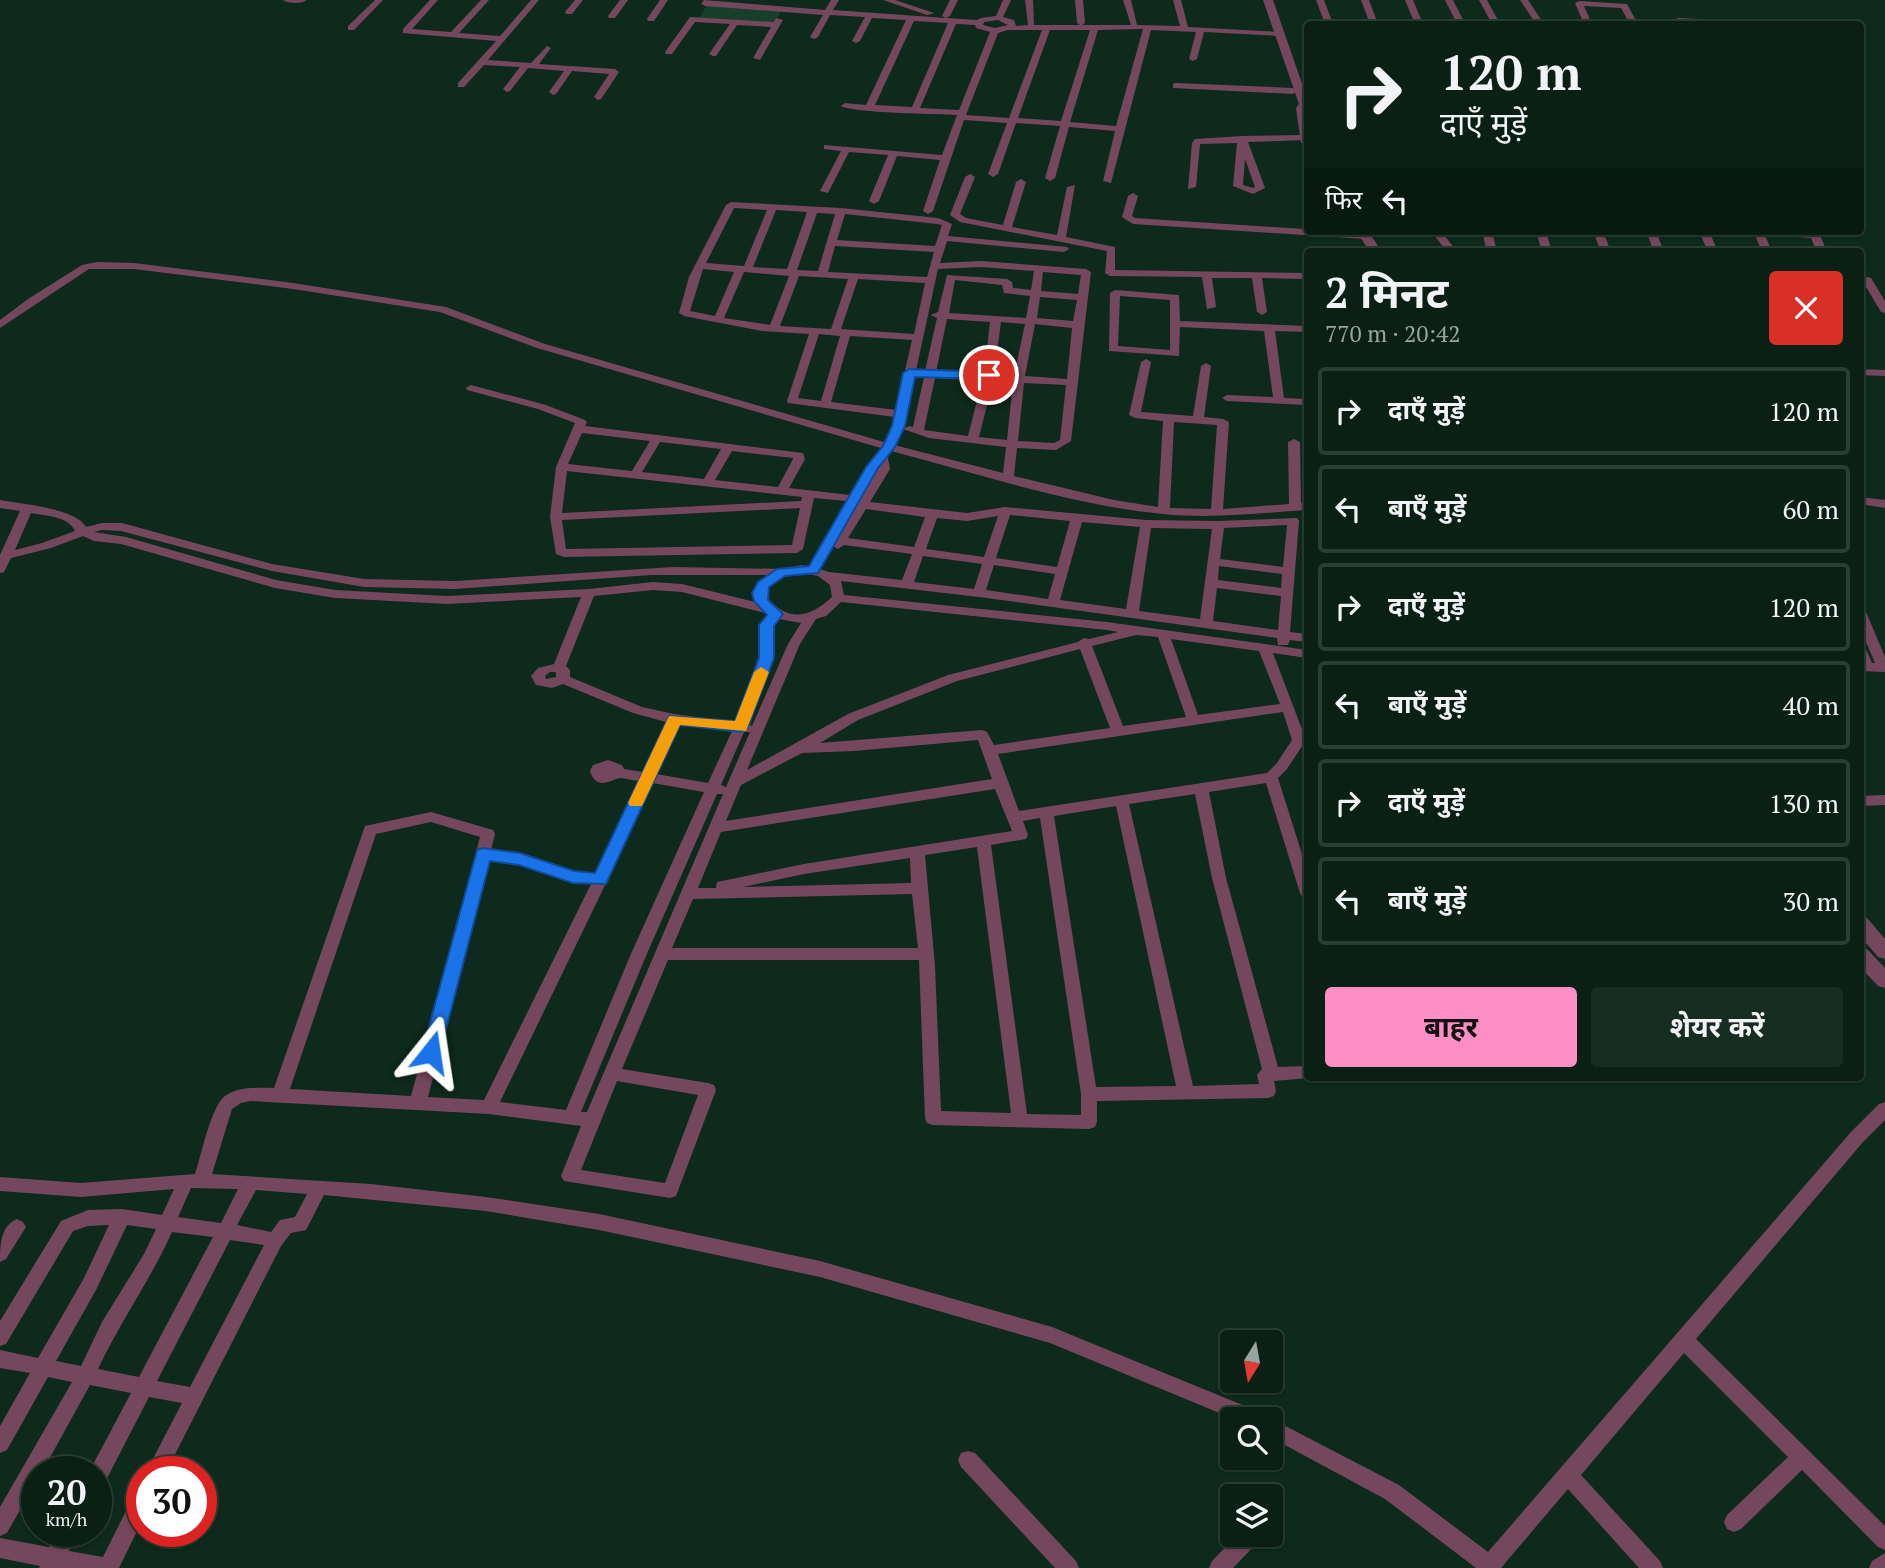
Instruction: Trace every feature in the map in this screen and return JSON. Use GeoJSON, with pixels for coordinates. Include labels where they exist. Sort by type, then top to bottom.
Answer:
{"type":"FeatureCollection","features":[{"type":"Feature","properties":{"kind":"street"},"geometry":{"type":"LineString","coordinates":[[287,0],[303,0]]}},
{"type":"Feature","properties":{"kind":"street"},"geometry":{"type":"LineString","coordinates":[[351,28],[379,0]]}},
{"type":"Feature","properties":{"kind":"street"},"geometry":{"type":"LineString","coordinates":[[434,0],[407,31],[502,39]]}},
{"type":"Feature","properties":{"kind":"street"},"geometry":{"type":"LineString","coordinates":[[452,36],[485,0]]}},
{"type":"Feature","properties":{"kind":"street"},"geometry":{"type":"LineString","coordinates":[[461,85],[535,0]]}},
{"type":"Feature","properties":{"kind":"street"},"geometry":{"type":"LineString","coordinates":[[569,12],[579,0]]}},
{"type":"Feature","properties":{"kind":"street"},"geometry":{"type":"LineString","coordinates":[[612,16],[624,0]]}},
{"type":"Feature","properties":{"kind":"street"},"geometry":{"type":"LineString","coordinates":[[651,19],[664,0]]}},
{"type":"Feature","properties":{"kind":"street"},"geometry":{"type":"LineString","coordinates":[[757,58],[791,0]]}},
{"type":"Feature","properties":{"kind":"street"},"geometry":{"type":"LineString","coordinates":[[814,37],[835,0]]}},
{"type":"Feature","properties":{"kind":"street"},"geometry":{"type":"LineString","coordinates":[[887,0],[949,19]]}},
{"type":"Feature","properties":{"kind":"street"},"geometry":{"type":"LineString","coordinates":[[915,110],[954,0]]}},
{"type":"Feature","properties":{"kind":"street"},"geometry":{"type":"LineString","coordinates":[[999,18],[1007,0]]}},
{"type":"Feature","properties":{"kind":"street"},"geometry":{"type":"LineString","coordinates":[[1029,0],[1031,24]]}},
{"type":"Feature","properties":{"kind":"street"},"geometry":{"type":"LineString","coordinates":[[1079,0],[1082,23]]}},
{"type":"Feature","properties":{"kind":"street"},"geometry":{"type":"LineString","coordinates":[[1127,0],[1134,23]]}},
{"type":"Feature","properties":{"kind":"street"},"geometry":{"type":"LineString","coordinates":[[1177,0],[1184,26]]}},
{"type":"Feature","properties":{"kind":"street"},"geometry":{"type":"LineString","coordinates":[[1262,0],[1300,92],[1296,103],[1301,108],[1304,127]]}},
{"type":"Feature","properties":{"kind":"street"},"geometry":{"type":"LineString","coordinates":[[1268,0],[1275,30]]}},
{"type":"Feature","properties":{"kind":"street"},"geometry":{"type":"LineString","coordinates":[[1320,0],[1328,21]]}},
{"type":"Feature","properties":{"kind":"street"},"geometry":{"type":"LineString","coordinates":[[1365,0],[1373,21]]}},
{"type":"Feature","properties":{"kind":"street"},"geometry":{"type":"LineString","coordinates":[[1409,0],[1418,21]]}},
{"type":"Feature","properties":{"kind":"street"},"geometry":{"type":"LineString","coordinates":[[1449,0],[1460,21]]}},
{"type":"Feature","properties":{"kind":"street"},"geometry":{"type":"LineString","coordinates":[[1483,0],[1494,21]]}},
{"type":"Feature","properties":{"kind":"street"},"geometry":{"type":"LineString","coordinates":[[1524,0],[1538,21]]}},
{"type":"Feature","properties":{"kind":"street"},"geometry":{"type":"LineString","coordinates":[[669,52],[706,2],[979,23],[999,18],[1011,26],[1184,26],[1201,29],[1275,30]]}},
{"type":"Feature","properties":{"kind":"street"},"geometry":{"type":"LineString","coordinates":[[1587,21],[1579,3],[1624,6],[1632,21]]}},
{"type":"Feature","properties":{"kind":"street"},"geometry":{"type":"LineString","coordinates":[[856,41],[870,15]]}},
{"type":"Feature","properties":{"kind":"street"},"geometry":{"type":"LineString","coordinates":[[869,107],[911,18]]}},
{"type":"Feature","properties":{"kind":"street"},"geometry":{"type":"LineString","coordinates":[[693,19],[776,25]]}},
{"type":"Feature","properties":{"kind":"street"},"geometry":{"type":"LineString","coordinates":[[1678,21],[1702,21]]}},
{"type":"Feature","properties":{"kind":"street"},"geometry":{"type":"LineString","coordinates":[[713,54],[735,22]]}},
{"type":"Feature","properties":{"kind":"street"},"geometry":{"type":"LineString","coordinates":[[979,23],[983,29],[995,31],[1031,24],[1082,23],[1275,30]]}},
{"type":"Feature","properties":{"kind":"street"},"geometry":{"type":"LineString","coordinates":[[1049,178],[1095,26]]}},
{"type":"Feature","properties":{"kind":"street"},"geometry":{"type":"LineString","coordinates":[[993,174],[1047,27]]}},
{"type":"Feature","properties":{"kind":"street"},"geometry":{"type":"LineString","coordinates":[[1108,181],[1148,27]]}},
{"type":"Feature","properties":{"kind":"street"},"geometry":{"type":"LineString","coordinates":[[1193,59],[1201,29]]}},
{"type":"Feature","properties":{"kind":"street"},"geometry":{"type":"LineString","coordinates":[[928,211],[945,158],[995,31]]}},
{"type":"Feature","properties":{"kind":"street"},"geometry":{"type":"LineString","coordinates":[[507,89],[547,48]]}},
{"type":"Feature","properties":{"kind":"street"},"geometry":{"type":"LineString","coordinates":[[482,62],[615,72],[598,97]]}},
{"type":"Feature","properties":{"kind":"street"},"geometry":{"type":"LineString","coordinates":[[553,92],[570,68]]}},
{"type":"Feature","properties":{"kind":"street"},"geometry":{"type":"LineString","coordinates":[[1176,86],[1300,92]]}},
{"type":"Feature","properties":{"kind":"street"},"geometry":{"type":"LineString","coordinates":[[845,106],[1120,129]]}},
{"type":"Feature","properties":{"kind":"street"},"geometry":{"type":"LineString","coordinates":[[1191,187],[1196,143],[1202,139],[1304,140]]}},
{"type":"Feature","properties":{"kind":"street"},"geometry":{"type":"LineString","coordinates":[[1242,139],[1260,188],[1252,184],[1238,186],[1242,139]]}},
{"type":"Feature","properties":{"kind":"street"},"geometry":{"type":"LineString","coordinates":[[827,148],[945,158]]}},
{"type":"Feature","properties":{"kind":"street"},"geometry":{"type":"LineString","coordinates":[[825,191],[846,149]]}},
{"type":"Feature","properties":{"kind":"street"},"geometry":{"type":"LineString","coordinates":[[874,201],[894,153]]}},
{"type":"Feature","properties":{"kind":"street"},"geometry":{"type":"LineString","coordinates":[[970,177],[954,215],[963,220],[1062,244]]}},
{"type":"Feature","properties":{"kind":"street"},"geometry":{"type":"LineString","coordinates":[[1007,229],[1021,182]]}},
{"type":"Feature","properties":{"kind":"street"},"geometry":{"type":"LineString","coordinates":[[1062,244],[1072,187]]}},
{"type":"Feature","properties":{"kind":"street"},"geometry":{"type":"LineString","coordinates":[[1133,196],[1127,217],[1133,221],[1304,231]]}},
{"type":"Feature","properties":{"kind":"street"},"geometry":{"type":"LineString","coordinates":[[821,573],[862,501],[884,469],[886,452],[899,420],[919,337],[934,266],[947,225],[938,221],[841,211],[731,205],[700,266],[684,313],[774,329],[919,337]]}},
{"type":"Feature","properties":{"kind":"street"},"geometry":{"type":"LineString","coordinates":[[718,320],[773,207]]}},
{"type":"Feature","properties":{"kind":"street"},"geometry":{"type":"LineString","coordinates":[[774,329],[813,209]]}},
{"type":"Feature","properties":{"kind":"street"},"geometry":{"type":"LineString","coordinates":[[822,275],[841,211]]}},
{"type":"Feature","properties":{"kind":"street"},"geometry":{"type":"LineString","coordinates":[[943,238],[1112,248],[1110,273],[1304,276]]}},
{"type":"Feature","properties":{"kind":"street"},"geometry":{"type":"LineString","coordinates":[[832,243],[939,249]]}},
{"type":"Feature","properties":{"kind":"street"},"geometry":{"type":"LineString","coordinates":[[815,331],[792,401],[899,420],[918,432],[1012,444],[1056,447],[1063,445],[1086,272],[981,264],[934,266]]}},
{"type":"Feature","properties":{"kind":"street"},"geometry":{"type":"LineString","coordinates":[[0,325],[74,273],[97,265],[134,266],[293,286],[442,309],[541,346],[886,452],[1008,477],[1114,505],[1218,519],[1293,521],[1283,650]]}},
{"type":"Feature","properties":{"kind":"street"},"geometry":{"type":"LineString","coordinates":[[700,266],[822,275],[1000,280],[1007,282],[1008,291],[1083,298]]}},
{"type":"Feature","properties":{"kind":"street"},"geometry":{"type":"LineString","coordinates":[[1008,477],[1019,378],[1031,321],[1038,268]]}},
{"type":"Feature","properties":{"kind":"street"},"geometry":{"type":"LineString","coordinates":[[1207,274],[1211,307]]}},
{"type":"Feature","properties":{"kind":"street"},"geometry":{"type":"LineString","coordinates":[[1257,275],[1262,312]]}},
{"type":"Feature","properties":{"kind":"street"},"geometry":{"type":"LineString","coordinates":[[825,405],[854,276]]}},
{"type":"Feature","properties":{"kind":"street"},"geometry":{"type":"LineString","coordinates":[[918,432],[928,374],[951,277]]}},
{"type":"Feature","properties":{"kind":"street"},"geometry":{"type":"LineString","coordinates":[[1867,280],[1880,294],[1885,310]]}},
{"type":"Feature","properties":{"kind":"street"},"geometry":{"type":"LineString","coordinates":[[1115,293],[1175,297],[1177,324],[1175,354],[1113,349],[1115,293]]}},
{"type":"Feature","properties":{"kind":"street"},"geometry":{"type":"LineString","coordinates":[[924,314],[1078,325]]}},
{"type":"Feature","properties":{"kind":"street"},"geometry":{"type":"LineString","coordinates":[[973,440],[989,375],[996,319]]}},
{"type":"Feature","properties":{"kind":"street"},"geometry":{"type":"LineString","coordinates":[[1177,324],[1304,329]]}},
{"type":"Feature","properties":{"kind":"street"},"geometry":{"type":"LineString","coordinates":[[1269,328],[1279,400]]}},
{"type":"Feature","properties":{"kind":"street"},"geometry":{"type":"LineString","coordinates":[[1146,362],[1135,415],[1223,422],[1218,519],[1206,624]]}},
{"type":"Feature","properties":{"kind":"street"},"geometry":{"type":"LineString","coordinates":[[1864,365],[1885,366]]}},
{"type":"Feature","properties":{"kind":"street"},"geometry":{"type":"LineString","coordinates":[[1198,420],[1206,366]]}},
{"type":"Feature","properties":{"kind":"street"},"geometry":{"type":"LineString","coordinates":[[1864,372],[1885,373]]}},
{"type":"Feature","properties":{"kind":"street"},"geometry":{"type":"LineString","coordinates":[[909,373],[989,375],[1070,382]]}},
{"type":"Feature","properties":{"kind":"street"},"geometry":{"type":"LineString","coordinates":[[471,388],[581,422],[562,467],[556,517],[560,551],[564,553],[797,549],[807,498]]}},
{"type":"Feature","properties":{"kind":"street"},"geometry":{"type":"LineString","coordinates":[[1227,398],[1304,402]]}},
{"type":"Feature","properties":{"kind":"street"},"geometry":{"type":"LineString","coordinates":[[1164,511],[1169,418]]}},
{"type":"Feature","properties":{"kind":"street"},"geometry":{"type":"LineString","coordinates":[[578,429],[799,455],[782,489]]}},
{"type":"Feature","properties":{"kind":"street"},"geometry":{"type":"LineString","coordinates":[[635,475],[657,438]]}},
{"type":"Feature","properties":{"kind":"street"},"geometry":{"type":"LineString","coordinates":[[556,517],[807,498],[862,501],[932,514],[967,517],[1005,511],[1146,524],[1218,519],[1301,507],[1294,443]]}},
{"type":"Feature","properties":{"kind":"street"},"geometry":{"type":"LineString","coordinates":[[708,482],[729,446]]}},
{"type":"Feature","properties":{"kind":"street"},"geometry":{"type":"LineString","coordinates":[[562,467],[782,489],[807,498]]}},
{"type":"Feature","properties":{"kind":"street"},"geometry":{"type":"LineString","coordinates":[[821,573],[862,501]]}},
{"type":"Feature","properties":{"kind":"street"},"geometry":{"type":"LineString","coordinates":[[1864,501],[1885,504]]}},
{"type":"Feature","properties":{"kind":"street"},"geometry":{"type":"LineString","coordinates":[[0,504],[65,516],[94,537],[122,540],[275,584],[335,594],[447,600],[589,593],[653,586],[682,588],[799,618],[812,616],[833,606],[838,598],[839,590],[821,573]]}},
{"type":"Feature","properties":{"kind":"street"},"geometry":{"type":"LineString","coordinates":[[0,569],[27,509]]}},
{"type":"Feature","properties":{"kind":"street"},"geometry":{"type":"LineString","coordinates":[[979,593],[1005,511]]}},
{"type":"Feature","properties":{"kind":"street"},"geometry":{"type":"LineString","coordinates":[[907,584],[932,514]]}},
{"type":"Feature","properties":{"kind":"street"},"geometry":{"type":"LineString","coordinates":[[1053,604],[1077,518]]}},
{"type":"Feature","properties":{"kind":"street"},"geometry":{"type":"LineString","coordinates":[[1132,614],[1146,524]]}},
{"type":"Feature","properties":{"kind":"street"},"geometry":{"type":"LineString","coordinates":[[8,555],[53,544],[81,530],[116,526],[273,568],[364,583],[451,584],[689,570],[821,573],[1304,638]]}},
{"type":"Feature","properties":{"kind":"street"},"geometry":{"type":"LineString","coordinates":[[841,541],[1062,571]]}},
{"type":"Feature","properties":{"kind":"street"},"geometry":{"type":"LineString","coordinates":[[180,542],[194,560]]}},
{"type":"Feature","properties":{"kind":"street"},"geometry":{"type":"LineString","coordinates":[[780,550],[785,572]]}},
{"type":"Feature","properties":{"kind":"street"},"geometry":{"type":"LineString","coordinates":[[216,566],[227,557]]}},
{"type":"Feature","properties":{"kind":"street"},"geometry":{"type":"LineString","coordinates":[[1214,562],[1289,571]]}},
{"type":"Feature","properties":{"kind":"street"},"geometry":{"type":"LineString","coordinates":[[244,575],[273,568]]}},
{"type":"Feature","properties":{"kind":"street"},"geometry":{"type":"LineString","coordinates":[[771,612],[761,601],[760,593],[771,578],[785,572]]}},
{"type":"Feature","properties":{"kind":"street"},"geometry":{"type":"LineString","coordinates":[[544,580],[544,595]]}},
{"type":"Feature","properties":{"kind":"street"},"geometry":{"type":"LineString","coordinates":[[1211,583],[1287,593]]}},
{"type":"Feature","properties":{"kind":"street"},"geometry":{"type":"LineString","coordinates":[[589,593],[561,673],[638,710],[674,719],[757,729]]}},
{"type":"Feature","properties":{"kind":"street"},"geometry":{"type":"LineString","coordinates":[[838,598],[1107,626],[1304,654]]}},
{"type":"Feature","properties":{"kind":"street"},"geometry":{"type":"LineString","coordinates":[[1107,626],[1111,611]]}},
{"type":"Feature","properties":{"kind":"street"},"geometry":{"type":"LineString","coordinates":[[571,1117],[638,956],[740,727],[767,658],[766,625],[771,612]]}},
{"type":"Feature","properties":{"kind":"street"},"geometry":{"type":"LineString","coordinates":[[612,1074],[708,1090],[670,1191],[570,1176],[686,894],[757,729],[794,644],[812,616]]}},
{"type":"Feature","properties":{"kind":"street"},"geometry":{"type":"LineString","coordinates":[[1864,622],[1883,668],[1864,667]]}},
{"type":"Feature","properties":{"kind":"street"},"geometry":{"type":"LineString","coordinates":[[617,773],[714,789],[732,788],[853,717],[953,678],[1084,642],[1136,631]]}},
{"type":"Feature","properties":{"kind":"street"},"geometry":{"type":"LineString","coordinates":[[1163,634],[1193,719]]}},
{"type":"Feature","properties":{"kind":"street"},"geometry":{"type":"LineString","coordinates":[[1084,642],[1118,730]]}},
{"type":"Feature","properties":{"kind":"street"},"geometry":{"type":"LineString","coordinates":[[1014,817],[1271,777],[1282,766],[1299,740],[1301,723],[1288,707],[1264,648]]}},
{"type":"Feature","properties":{"kind":"street"},"geometry":{"type":"LineString","coordinates":[[990,750],[1288,707]]}},
{"type":"Feature","properties":{"kind":"street"},"geometry":{"type":"LineString","coordinates":[[489,1107],[600,880],[674,719]]}},
{"type":"Feature","properties":{"kind":"street"},"geometry":{"type":"LineString","coordinates":[[686,894],[804,869],[1021,835],[982,735],[800,748]]}},
{"type":"Feature","properties":{"kind":"street"},"geometry":{"type":"LineString","coordinates":[[1271,777],[1304,883]]}},
{"type":"Feature","properties":{"kind":"street"},"geometry":{"type":"LineString","coordinates":[[715,828],[1000,783]]}},
{"type":"Feature","properties":{"kind":"street"},"geometry":{"type":"LineString","coordinates":[[1201,789],[1219,878],[1272,1075]]}},
{"type":"Feature","properties":{"kind":"street"},"geometry":{"type":"LineString","coordinates":[[1121,799],[1186,1092]]}},
{"type":"Feature","properties":{"kind":"street"},"geometry":{"type":"LineString","coordinates":[[1864,801],[1885,800]]}},
{"type":"Feature","properties":{"kind":"street"},"geometry":{"type":"LineString","coordinates":[[917,851],[926,954],[933,1118],[1089,1122],[1089,1094],[1046,812]]}},
{"type":"Feature","properties":{"kind":"street"},"geometry":{"type":"LineString","coordinates":[[280,1095],[370,830],[431,817],[488,834],[418,1102]]}},
{"type":"Feature","properties":{"kind":"street"},"geometry":{"type":"LineString","coordinates":[[984,840],[1020,1120]]}},
{"type":"Feature","properties":{"kind":"street"},"geometry":{"type":"LineString","coordinates":[[483,854],[520,859],[557,872],[600,880]]}},
{"type":"Feature","properties":{"kind":"street"},"geometry":{"type":"LineString","coordinates":[[686,894],[919,888]]}},
{"type":"Feature","properties":{"kind":"street"},"geometry":{"type":"LineString","coordinates":[[1864,928],[1885,952]]}},
{"type":"Feature","properties":{"kind":"street"},"geometry":{"type":"LineString","coordinates":[[663,954],[926,954]]}},
{"type":"Feature","properties":{"kind":"street"},"geometry":{"type":"LineString","coordinates":[[1864,958],[1885,981]]}},
{"type":"Feature","properties":{"kind":"street"},"geometry":{"type":"LineString","coordinates":[[1089,1094],[1268,1091],[1265,1075],[1304,1072]]}},
{"type":"Feature","properties":{"kind":"street"},"geometry":{"type":"LineString","coordinates":[[0,1526],[85,1377],[108,1328],[151,1259],[167,1225],[194,1181],[230,1099],[241,1096],[280,1095],[418,1102],[489,1107],[592,1120]]}},
{"type":"Feature","properties":{"kind":"street"},"geometry":{"type":"LineString","coordinates":[[1283,1434],[1392,1492],[1489,1567],[1857,1137],[1885,1109]]}},
{"type":"Feature","properties":{"kind":"street"},"geometry":{"type":"LineString","coordinates":[[0,1184],[81,1190],[194,1181],[251,1182],[473,1203],[599,1222],[820,1269],[1052,1335],[1226,1407]]}},
{"type":"Feature","properties":{"kind":"street"},"geometry":{"type":"LineString","coordinates":[[108,1456],[228,1232],[251,1182]]}},
{"type":"Feature","properties":{"kind":"street"},"geometry":{"type":"LineString","coordinates":[[165,1456],[275,1241],[286,1225],[300,1225],[319,1187]]}},
{"type":"Feature","properties":{"kind":"street"},"geometry":{"type":"LineString","coordinates":[[0,1444],[90,1284],[122,1217]]}},
{"type":"Feature","properties":{"kind":"street"},"geometry":{"type":"LineString","coordinates":[[0,1338],[67,1226],[88,1218],[122,1217],[275,1241]]}},
{"type":"Feature","properties":{"kind":"street"},"geometry":{"type":"LineString","coordinates":[[0,1254],[17,1227]]}},
{"type":"Feature","properties":{"kind":"street"},"geometry":{"type":"LineString","coordinates":[[1684,1340],[1885,1540]]}},
{"type":"Feature","properties":{"kind":"street"},"geometry":{"type":"LineString","coordinates":[[0,1359],[196,1397]]}},
{"type":"Feature","properties":{"kind":"street"},"geometry":{"type":"LineString","coordinates":[[1734,1522],[1802,1457]]}},
{"type":"Feature","properties":{"kind":"street"},"geometry":{"type":"LineString","coordinates":[[968,1460],[1069,1568]]}},
{"type":"Feature","properties":{"kind":"street"},"geometry":{"type":"LineString","coordinates":[[1567,1475],[1653,1568]]}},
{"type":"Feature","properties":{"kind":"street"},"geometry":{"type":"LineString","coordinates":[[0,1548],[52,1563],[107,1568],[126,1531]]}},
{"type":"Feature","properties":{"kind":"street"},"geometry":{"type":"LineString","coordinates":[[52,1563],[60,1547]]}},
{"type":"Feature","properties":{"kind":"street"},"geometry":{"type":"LineString","coordinates":[[1219,1568],[1239,1547]]}},
{"type":"Feature","properties":{"kind":"street"},"geometry":{"type":"LineString","coordinates":[[1879,1568],[1885,1563]]}},
{"type":"Feature","properties":{"kind":"green space"},"geometry":{"type":"Polygon","coordinates":[[[707,5],[782,10],[774,23],[699,18],[707,5]]]}},
{"type":"Feature","properties":{"kind":"slow traffic"},"geometry":{"type":"LineString","coordinates":[[636,803],[674,719],[740,727],[761,672]]}},
{"type":"Feature","properties":{"kind":"route"},"geometry":{"type":"LineString","coordinates":[[431,1052],[483,854],[520,859],[573,877],[600,880],[674,719],[740,727],[767,658],[766,625],[776,614],[767,609],[761,601],[763,585],[782,572],[813,570],[872,467],[889,447],[898,426],[909,373],[989,375]]}}]}
